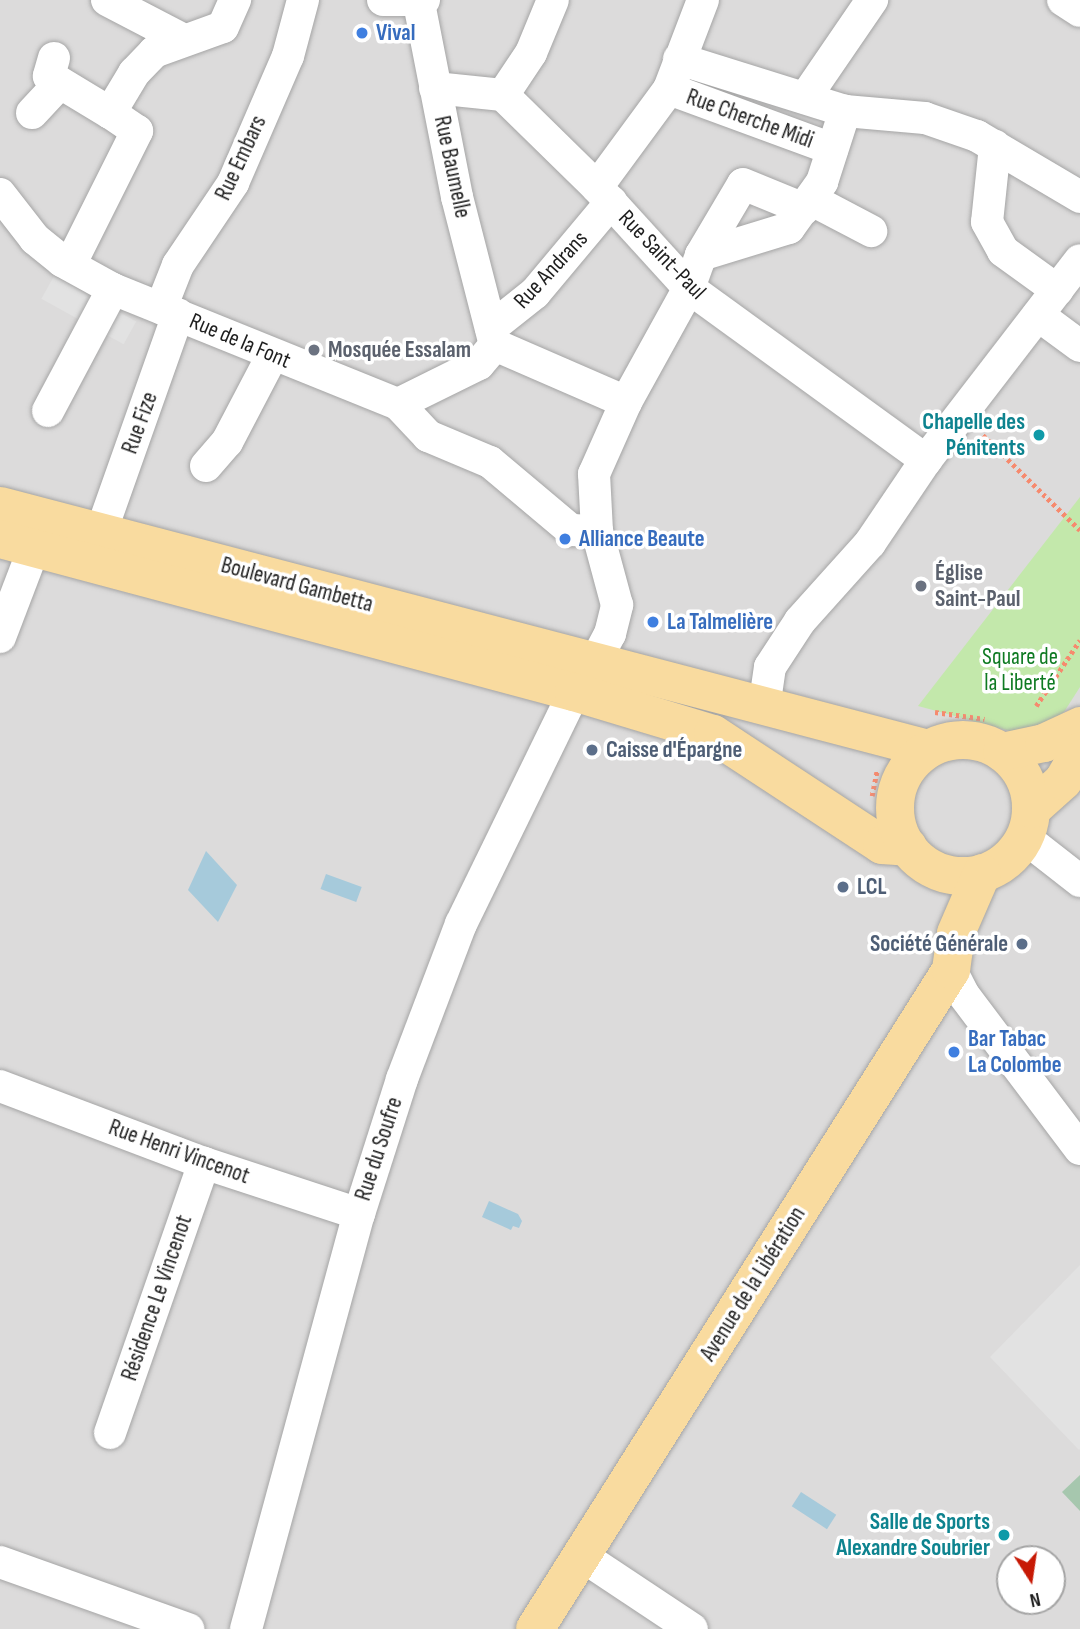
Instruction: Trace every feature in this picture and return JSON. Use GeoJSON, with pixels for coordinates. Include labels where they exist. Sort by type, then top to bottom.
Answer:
{"type":"FeatureCollection","features":[{"type":"Feature","properties":{"kind":"main road","name":"Boulevard Gambetta"},"geometry":{"type":"LineString","coordinates":[[0,506],[363,603],[596,660],[764,708],[897,738],[929,750]]}},
{"type":"Feature","properties":{"kind":"main road","name":"Boulevard Gambetta"},"geometry":{"type":"LineString","coordinates":[[17,544],[574,692],[713,734],[882,845],[918,857]]}},
{"type":"Feature","properties":{"kind":"main road"},"geometry":{"type":"LineString","coordinates":[[574,692],[596,660]]}},
{"type":"Feature","properties":{"kind":"main road"},"geometry":{"type":"LineString","coordinates":[[764,708],[764,769]]}},
{"type":"Feature","properties":{"kind":"main road"},"geometry":{"type":"LineString","coordinates":[[1002,752],[1044,743],[1080,726]]}},
{"type":"Feature","properties":{"kind":"main road"},"geometry":{"type":"LineString","coordinates":[[954,952],[918,857],[898,828],[895,805],[900,783],[911,764],[929,750],[965,740],[1002,752],[1018,767],[1028,786],[1028,823]]}},
{"type":"Feature","properties":{"kind":"main road"},"geometry":{"type":"LineString","coordinates":[[918,857],[964,876],[1000,866],[1028,823],[1063,781],[1080,752]]}},
{"type":"Feature","properties":{"kind":"main road","name":"Avenue de la Libération"},"geometry":{"type":"LineString","coordinates":[[535,1629],[954,952],[982,873]]}},
{"type":"Feature","properties":{"kind":"street"},"geometry":{"type":"LineString","coordinates":[[107,0],[182,38]]}},
{"type":"Feature","properties":{"kind":"street"},"geometry":{"type":"LineString","coordinates":[[110,113],[134,73],[154,52],[182,38],[223,27],[235,0]]}},
{"type":"Feature","properties":{"kind":"street","name":"Rue Embars"},"geometry":{"type":"LineString","coordinates":[[170,311],[178,265],[233,183],[288,56],[303,0]]}},
{"type":"Feature","properties":{"kind":"street"},"geometry":{"type":"LineString","coordinates":[[383,0],[421,1]]}},
{"type":"Feature","properties":{"kind":"street"},"geometry":{"type":"LineString","coordinates":[[435,88],[503,95],[531,53],[553,0]]}},
{"type":"Feature","properties":{"kind":"street","name":"Rue Andrans"},"geometry":{"type":"LineString","coordinates":[[398,404],[479,364],[493,337],[535,293],[604,195],[669,89],[703,0]]}},
{"type":"Feature","properties":{"kind":"street"},"geometry":{"type":"LineString","coordinates":[[805,98],[872,0]]}},
{"type":"Feature","properties":{"kind":"street"},"geometry":{"type":"LineString","coordinates":[[1063,0],[1080,11]]}},
{"type":"Feature","properties":{"kind":"street","name":"Rue Baumelle"},"geometry":{"type":"LineString","coordinates":[[421,1],[457,197],[493,337]]}},
{"type":"Feature","properties":{"kind":"street"},"geometry":{"type":"LineString","coordinates":[[680,59],[845,111],[925,118],[995,146],[1080,197]]}},
{"type":"Feature","properties":{"kind":"street"},"geometry":{"type":"LineString","coordinates":[[32,113],[57,71],[137,131],[70,265]]}},
{"type":"Feature","properties":{"kind":"street","name":"Rue Cherche Midi"},"geometry":{"type":"LineString","coordinates":[[669,89],[832,149]]}},
{"type":"Feature","properties":{"kind":"street","name":"Rue Saint-Paul"},"geometry":{"type":"LineString","coordinates":[[503,95],[604,195],[690,289],[926,460]]}},
{"type":"Feature","properties":{"kind":"street"},"geometry":{"type":"LineString","coordinates":[[701,255],[789,228],[808,205],[845,111]]}},
{"type":"Feature","properties":{"kind":"street"},"geometry":{"type":"LineString","coordinates":[[995,146],[988,222],[1003,251],[1080,346]]}},
{"type":"Feature","properties":{"kind":"street"},"geometry":{"type":"LineString","coordinates":[[596,660],[610,634],[617,605],[597,531],[594,474],[626,402],[690,289],[701,255],[743,184],[808,205],[871,231]]}},
{"type":"Feature","properties":{"kind":"street","name":"Rue de la Font"},"geometry":{"type":"LineString","coordinates":[[0,194],[35,239],[70,265],[113,289],[272,356],[398,404],[428,436],[490,462],[571,530],[597,531]]}},
{"type":"Feature","properties":{"kind":"street"},"geometry":{"type":"LineString","coordinates":[[764,708],[769,667],[800,621],[870,543],[926,460],[1080,260]]}},
{"type":"Feature","properties":{"kind":"street"},"geometry":{"type":"LineString","coordinates":[[48,411],[113,289]]}},
{"type":"Feature","properties":{"kind":"street","name":"Rue Fize"},"geometry":{"type":"LineString","coordinates":[[101,532],[170,311]]}},
{"type":"Feature","properties":{"kind":"street"},"geometry":{"type":"LineString","coordinates":[[493,337],[626,402]]}},
{"type":"Feature","properties":{"kind":"street"},"geometry":{"type":"LineString","coordinates":[[206,466],[227,442],[272,356]]}},
{"type":"Feature","properties":{"kind":"street"},"geometry":{"type":"LineString","coordinates":[[0,637],[17,544]]}},
{"type":"Feature","properties":{"kind":"street","name":"Rue du Soufre"},"geometry":{"type":"LineString","coordinates":[[246,1629],[359,1214],[402,1079],[461,924],[574,692]]}},
{"type":"Feature","properties":{"kind":"street"},"geometry":{"type":"LineString","coordinates":[[1028,823],[1080,881]]}},
{"type":"Feature","properties":{"kind":"street"},"geometry":{"type":"LineString","coordinates":[[954,952],[963,994],[1080,1149]]}},
{"type":"Feature","properties":{"kind":"street","name":"Rue Henri Vincenot"},"geometry":{"type":"LineString","coordinates":[[0,1086],[204,1163],[359,1214]]}},
{"type":"Feature","properties":{"kind":"street","name":"Résidence Le Vincenot"},"geometry":{"type":"LineString","coordinates":[[110,1433],[204,1163]]}},
{"type":"Feature","properties":{"kind":"street"},"geometry":{"type":"LineString","coordinates":[[582,1556],[692,1629]]}},
{"type":"Feature","properties":{"kind":"street"},"geometry":{"type":"LineString","coordinates":[[0,1562],[188,1629]]}},
{"type":"Feature","properties":{"kind":"path"},"geometry":{"type":"LineString","coordinates":[[961,414],[1080,530]]}},
{"type":"Feature","properties":{"kind":"path"},"geometry":{"type":"LineString","coordinates":[[1027,716],[1080,640]]}},
{"type":"Feature","properties":{"kind":"shaded area"},"geometry":{"type":"Polygon","coordinates":[[[0,0],[1080,0],[1080,1629],[0,1629],[0,0]]]}},
{"type":"Feature","properties":{"kind":"shaded area"},"geometry":{"type":"Polygon","coordinates":[[[54,276],[136,322],[124,344],[41,299],[54,276]]]}},
{"type":"Feature","properties":{"kind":"shaded area"},"geometry":{"type":"Polygon","coordinates":[[[1080,1265],[1080,1449],[1079,1450],[990,1357],[1080,1265]]]}},
{"type":"Feature","properties":{"kind":"green space","name":"Square de la Liberté"},"geometry":{"type":"Polygon","coordinates":[[[1080,497],[1080,687],[1064,712],[1038,729],[1010,731],[918,706],[1080,497]]]}},
{"type":"Feature","properties":{"kind":"green space"},"geometry":{"type":"Polygon","coordinates":[[[1080,1475],[1080,1511],[1062,1492],[1080,1475]]]}},
{"type":"Feature","properties":{"kind":"water"},"geometry":{"type":"Polygon","coordinates":[[[206,851],[237,885],[218,922],[188,890],[206,851]]]}},
{"type":"Feature","properties":{"kind":"water"},"geometry":{"type":"Polygon","coordinates":[[[326,874],[362,887],[356,902],[321,889],[326,874]]]}},
{"type":"Feature","properties":{"kind":"water"},"geometry":{"type":"Polygon","coordinates":[[[489,1201],[518,1214],[522,1221],[519,1228],[513,1226],[511,1230],[482,1217],[489,1201]]]}},
{"type":"Feature","properties":{"kind":"water"},"geometry":{"type":"Polygon","coordinates":[[[801,1492],[836,1515],[827,1529],[792,1506],[801,1492]]]}},
{"type":"Feature","properties":{"kind":"place","name":"Vival"},"geometry":{"type":"Point","coordinates":[362,33]}},
{"type":"Feature","properties":{"kind":"place","name":"Mosquée Essalam"},"geometry":{"type":"Point","coordinates":[314,350]}},
{"type":"Feature","properties":{"kind":"place","name":"Chapelle des Pénitents"},"geometry":{"type":"Point","coordinates":[1039,435]}},
{"type":"Feature","properties":{"kind":"place","name":"Alliance Beaute"},"geometry":{"type":"Point","coordinates":[565,539]}},
{"type":"Feature","properties":{"kind":"place","name":"Église Saint-Paul"},"geometry":{"type":"Point","coordinates":[921,586]}},
{"type":"Feature","properties":{"kind":"place","name":"La Talmelière"},"geometry":{"type":"Point","coordinates":[653,622]}},
{"type":"Feature","properties":{"kind":"place","name":"Caisse d'Épargne"},"geometry":{"type":"Point","coordinates":[592,750]}},
{"type":"Feature","properties":{"kind":"place","name":"LCL"},"geometry":{"type":"Point","coordinates":[843,887]}},
{"type":"Feature","properties":{"kind":"place","name":"Société Générale"},"geometry":{"type":"Point","coordinates":[1022,944]}},
{"type":"Feature","properties":{"kind":"place","name":"Bar Tabac La Colombe"},"geometry":{"type":"Point","coordinates":[954,1052]}},
{"type":"Feature","properties":{"kind":"place","name":"Salle de Sports Alexandre Soubrier"},"geometry":{"type":"Point","coordinates":[1004,1535]}}]}
